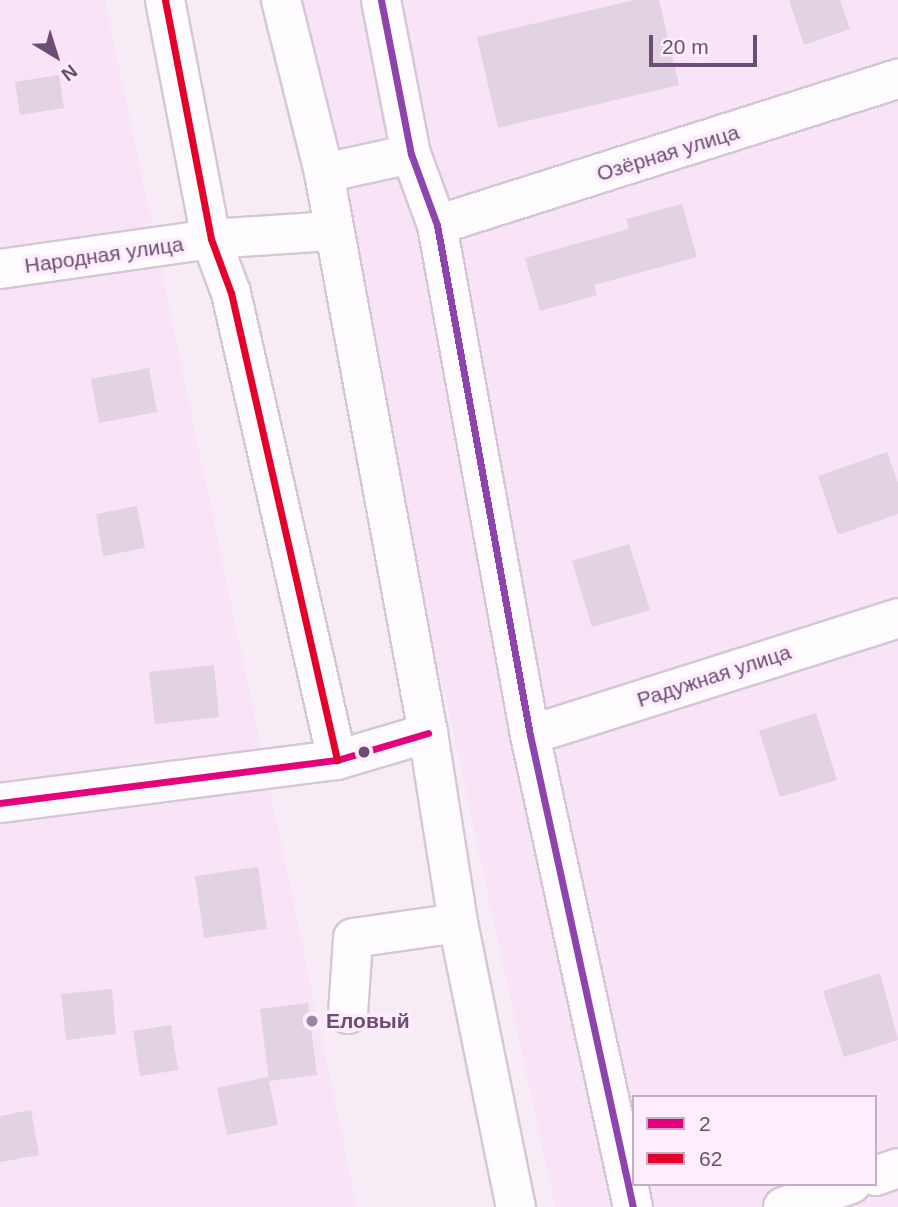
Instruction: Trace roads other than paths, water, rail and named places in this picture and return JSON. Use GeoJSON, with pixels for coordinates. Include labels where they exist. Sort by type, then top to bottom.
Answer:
{"type":"FeatureCollection","features":[{"type":"Feature","properties":{"kind":"street"},"geometry":{"type":"LineString","coordinates":[[165,0],[211,239],[231,293],[337,760]]}},
{"type":"Feature","properties":{"kind":"street"},"geometry":{"type":"LineString","coordinates":[[281,0],[324,173],[428,733],[458,923],[516,1207]]}},
{"type":"Feature","properties":{"kind":"street"},"geometry":{"type":"LineString","coordinates":[[381,0],[411,154],[437,225],[530,735],[633,1207]]}},
{"type":"Feature","properties":{"kind":"street","name":"Озёрная улица"},"geometry":{"type":"LineString","coordinates":[[437,225],[898,79]]}},
{"type":"Feature","properties":{"kind":"street"},"geometry":{"type":"LineString","coordinates":[[324,173],[411,154]]}},
{"type":"Feature","properties":{"kind":"street","name":"Народная улица"},"geometry":{"type":"LineString","coordinates":[[0,270],[211,239],[333,231]]}},
{"type":"Feature","properties":{"kind":"street","name":"Радужная улица"},"geometry":{"type":"LineString","coordinates":[[530,735],[898,618]]}},
{"type":"Feature","properties":{"kind":"street"},"geometry":{"type":"LineString","coordinates":[[0,803],[337,760],[428,733]]}},
{"type":"Feature","properties":{"kind":"street"},"geometry":{"type":"LineString","coordinates":[[348,1014],[353,938],[458,923]]}},
{"type":"Feature","properties":{"kind":"street"},"geometry":{"type":"LineString","coordinates":[[877,1175],[898,1168]]}},
{"type":"Feature","properties":{"kind":"street"},"geometry":{"type":"LineString","coordinates":[[783,1207],[845,1186]]}},
{"type":"Feature","properties":{"kind":"place","name":"Еловый"},"geometry":{"type":"Point","coordinates":[312,1021]}}]}
